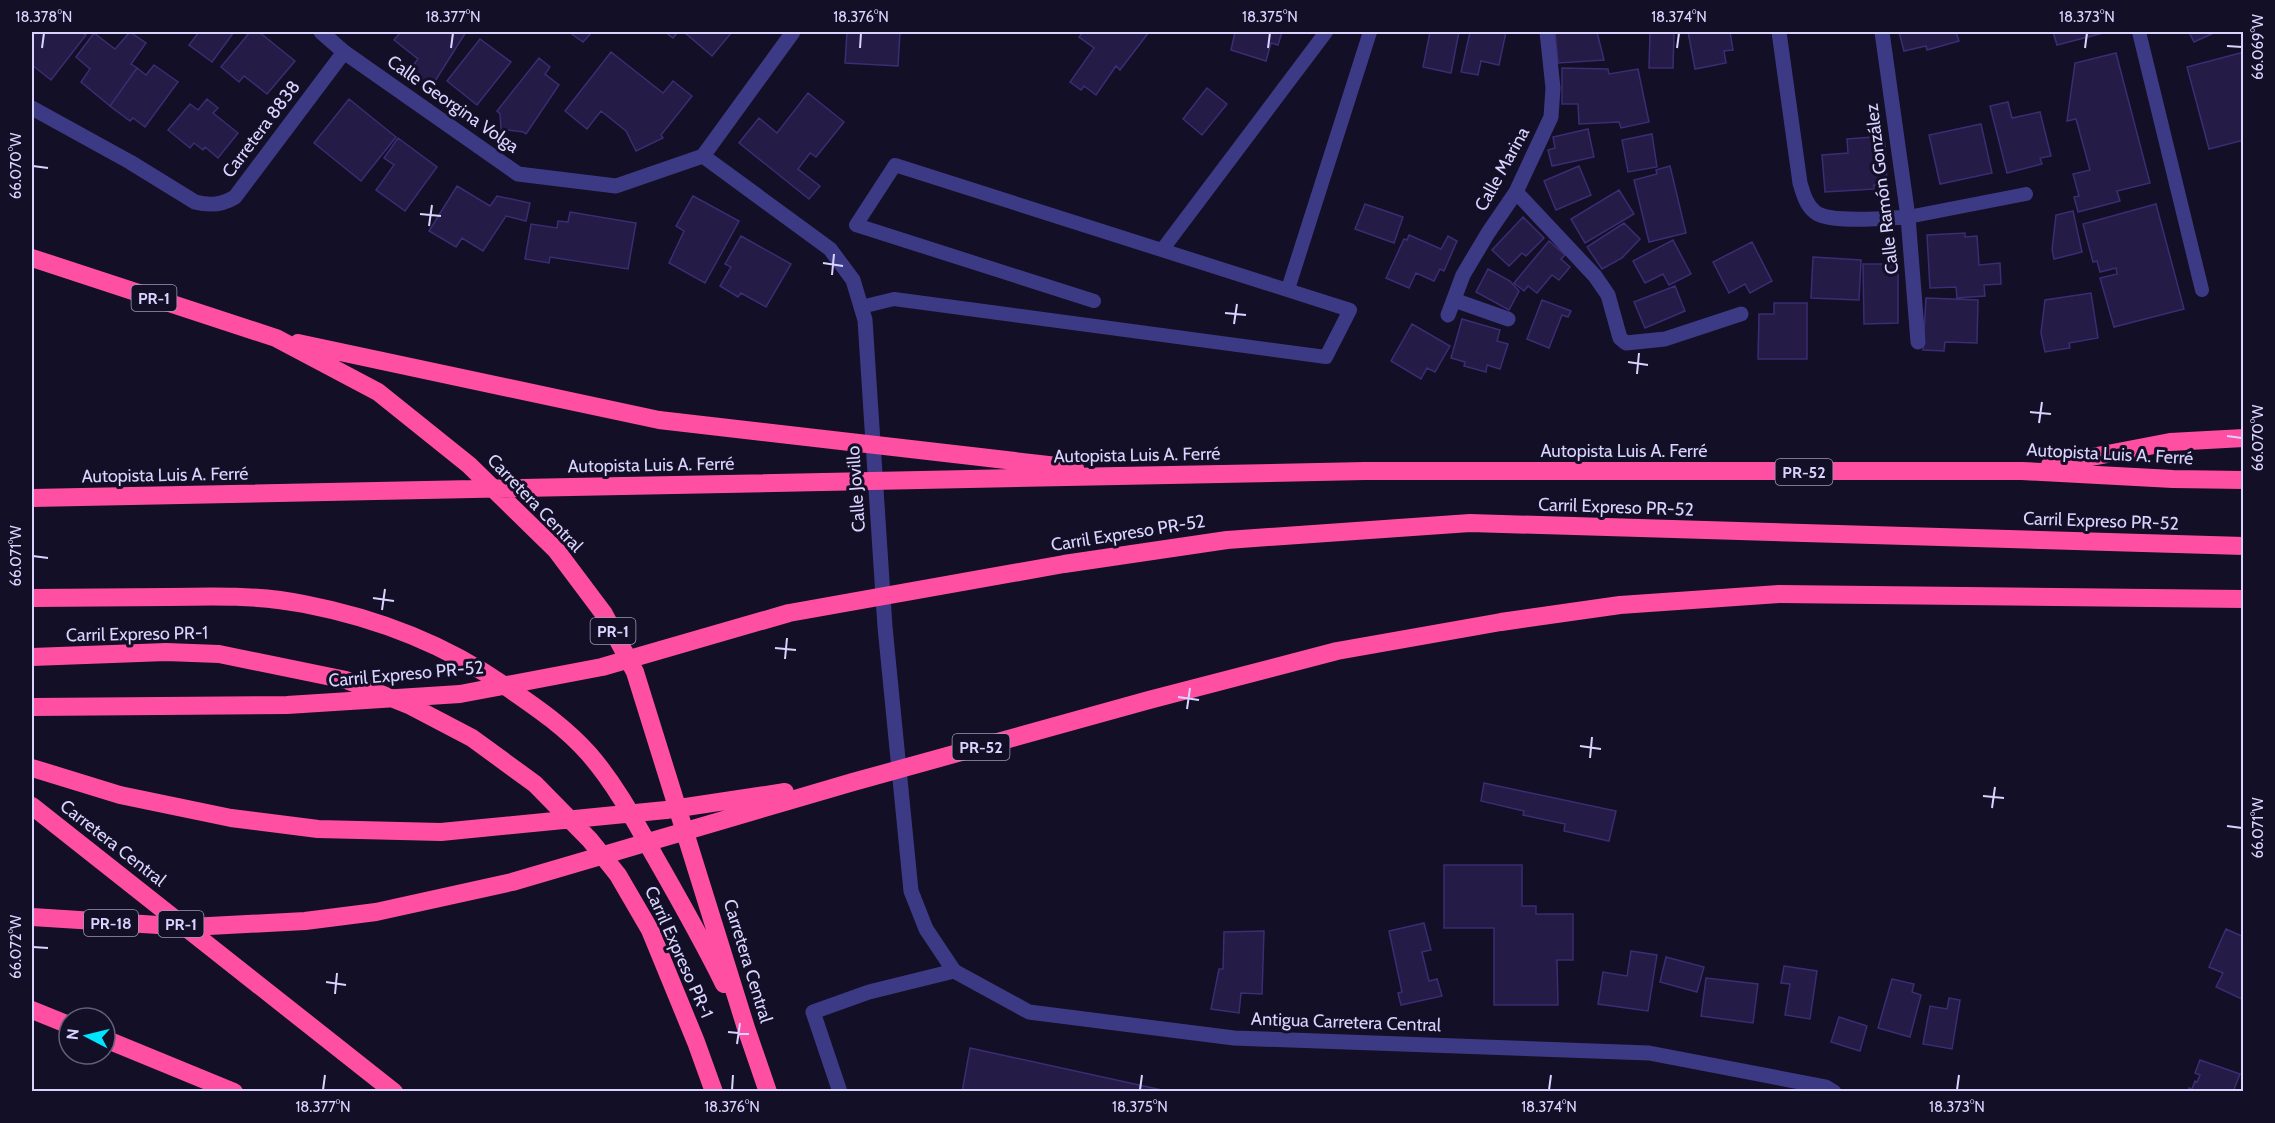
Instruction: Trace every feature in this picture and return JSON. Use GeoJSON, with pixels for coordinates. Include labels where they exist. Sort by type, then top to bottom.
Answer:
{"type":"FeatureCollection","features":[{"type":"Feature","properties":{"kind":"highway","name":"Carretera Central"},"geometry":{"type":"LineString","coordinates":[[32,258],[276,338],[378,392],[469,465],[548,542],[604,614],[635,672],[768,1092]]}},
{"type":"Feature","properties":{"kind":"highway"},"geometry":{"type":"LineString","coordinates":[[276,338],[659,420],[1146,476]]}},
{"type":"Feature","properties":{"kind":"highway"},"geometry":{"type":"LineString","coordinates":[[2022,471],[2170,442],[2244,438]]}},
{"type":"Feature","properties":{"kind":"highway","name":"Autopista Luis A. Ferré"},"geometry":{"type":"LineString","coordinates":[[32,498],[1365,471],[2022,471],[2173,479],[2244,480]]}},
{"type":"Feature","properties":{"kind":"highway","name":"Carril Expreso PR-52"},"geometry":{"type":"LineString","coordinates":[[32,707],[287,705],[460,694],[602,667],[789,613],[1064,564],[1227,540],[1470,523],[2244,546]]}},
{"type":"Feature","properties":{"kind":"highway","name":"PR-52"},"geometry":{"type":"LineString","coordinates":[[190,927],[304,921],[376,912],[512,882],[853,782],[1149,700],[1337,651],[1501,622],[1620,605],[1779,594],[2242,599]]}},
{"type":"Feature","properties":{"kind":"highway"},"geometry":{"type":"LineString","coordinates":[[32,598],[230,596],[304,604],[386,625],[444,649],[487,673],[561,726],[589,754],[621,796],[703,941],[746,1028]]}},
{"type":"Feature","properties":{"kind":"highway","name":"Carril Expreso PR-1"},"geometry":{"type":"LineString","coordinates":[[32,657],[166,652],[219,654],[346,680],[439,719],[498,756],[536,784],[590,840],[633,898],[650,930],[714,1092]]}},
{"type":"Feature","properties":{"kind":"highway"},"geometry":{"type":"LineString","coordinates":[[32,768],[120,795],[231,818],[318,829],[421,831],[500,827],[666,810],[853,782]]}},
{"type":"Feature","properties":{"kind":"highway","name":"Carretera Central"},"geometry":{"type":"LineString","coordinates":[[32,806],[394,1092]]}},
{"type":"Feature","properties":{"kind":"highway","name":"PR-18"},"geometry":{"type":"LineString","coordinates":[[32,917],[190,927]]}},
{"type":"Feature","properties":{"kind":"highway"},"geometry":{"type":"LineString","coordinates":[[32,1010],[57,1020]]}},
{"type":"Feature","properties":{"kind":"highway"},"geometry":{"type":"LineString","coordinates":[[117,1044],[234,1092]]}},
{"type":"Feature","properties":{"kind":"street","name":"Calle Georgina Volga"},"geometry":{"type":"LineString","coordinates":[[321,32],[344,52],[518,174],[616,186],[703,156]]}},
{"type":"Feature","properties":{"kind":"street"},"geometry":{"type":"LineString","coordinates":[[703,156],[793,32]]}},
{"type":"Feature","properties":{"kind":"street","name":"Calle Marina"},"geometry":{"type":"LineString","coordinates":[[1448,315],[1463,275],[1516,192],[1551,117],[1553,88],[1547,32]]}},
{"type":"Feature","properties":{"kind":"street"},"geometry":{"type":"LineString","coordinates":[[1779,32],[1800,183],[1806,201],[1816,213],[1842,219],[1908,217]]}},
{"type":"Feature","properties":{"kind":"street","name":"Calle Ramón González"},"geometry":{"type":"LineString","coordinates":[[1882,32],[1908,217],[1918,342]]}},
{"type":"Feature","properties":{"kind":"street","name":"Carretera 8838"},"geometry":{"type":"LineString","coordinates":[[32,108],[130,162],[195,202],[205,205],[225,203],[235,196],[344,52]]}},
{"type":"Feature","properties":{"kind":"street","name":"Calle Jovillo"},"geometry":{"type":"LineString","coordinates":[[703,156],[830,249],[853,280],[865,320],[885,627],[911,891]]}},
{"type":"Feature","properties":{"kind":"street"},"geometry":{"type":"LineString","coordinates":[[1516,192],[1595,276],[1608,295],[1620,338],[1626,343],[1665,339],[1741,314]]}},
{"type":"Feature","properties":{"kind":"street"},"geometry":{"type":"LineString","coordinates":[[1454,300],[1508,319]]}},
{"type":"Feature","properties":{"kind":"street","name":"Antigua Carretera Central"},"geometry":{"type":"LineString","coordinates":[[911,891],[926,929],[954,971],[1029,1012],[1234,1038],[1649,1053],[1826,1088],[1834,1092]]}},
{"type":"Feature","properties":{"kind":"street"},"geometry":{"type":"LineString","coordinates":[[840,1092],[813,1012],[869,992],[954,971]]}},
{"type":"Feature","properties":{"kind":"lane"},"geometry":{"type":"LineString","coordinates":[[1162,250],[1326,32]]}},
{"type":"Feature","properties":{"kind":"lane"},"geometry":{"type":"LineString","coordinates":[[1288,289],[1370,32]]}},
{"type":"Feature","properties":{"kind":"lane"},"geometry":{"type":"LineString","coordinates":[[2139,32],[2202,290]]}},
{"type":"Feature","properties":{"kind":"lane"},"geometry":{"type":"LineString","coordinates":[[861,307],[894,298],[1326,357],[1350,310],[896,165],[856,225],[1095,301]]}},
{"type":"Feature","properties":{"kind":"lane"},"geometry":{"type":"LineString","coordinates":[[1908,217],[2026,194]]}},
{"type":"Feature","properties":{"kind":"building"},"geometry":{"type":"Polygon","coordinates":[[[32,32],[81,32],[86,35],[51,80],[32,65],[32,32]]]}},
{"type":"Feature","properties":{"kind":"building"},"geometry":{"type":"Polygon","coordinates":[[[130,32],[146,43],[131,64],[137,68],[110,106],[81,82],[90,69],[76,57],[94,33],[115,49],[130,32]]]}},
{"type":"Feature","properties":{"kind":"building"},"geometry":{"type":"Polygon","coordinates":[[[199,32],[234,32],[212,62],[189,45],[199,32]]]}},
{"type":"Feature","properties":{"kind":"building"},"geometry":{"type":"Polygon","coordinates":[[[250,32],[259,32],[295,61],[267,94],[244,76],[239,82],[221,67],[250,32]]]}},
{"type":"Feature","properties":{"kind":"building"},"geometry":{"type":"Polygon","coordinates":[[[401,32],[466,32],[430,89],[409,71],[418,59],[394,40],[401,32]]]}},
{"type":"Feature","properties":{"kind":"building"},"geometry":{"type":"Polygon","coordinates":[[[569,32],[592,32],[583,42],[569,32]]]}},
{"type":"Feature","properties":{"kind":"building"},"geometry":{"type":"Polygon","coordinates":[[[665,32],[678,32],[673,38],[665,32]]]}},
{"type":"Feature","properties":{"kind":"building"},"geometry":{"type":"Polygon","coordinates":[[[684,32],[732,32],[712,56],[684,32]]]}},
{"type":"Feature","properties":{"kind":"building"},"geometry":{"type":"Polygon","coordinates":[[[847,32],[900,32],[898,66],[845,63],[847,32]]]}},
{"type":"Feature","properties":{"kind":"building"},"geometry":{"type":"Polygon","coordinates":[[[1083,32],[1149,32],[1120,70],[1116,66],[1096,95],[1084,86],[1081,90],[1070,82],[1094,48],[1079,37],[1083,32]]]}},
{"type":"Feature","properties":{"kind":"building"},"geometry":{"type":"Polygon","coordinates":[[[1235,32],[1282,32],[1278,45],[1271,43],[1266,61],[1231,50],[1235,32]]]}},
{"type":"Feature","properties":{"kind":"building"},"geometry":{"type":"Polygon","coordinates":[[[1430,32],[1459,32],[1451,73],[1423,67],[1430,32]]]}},
{"type":"Feature","properties":{"kind":"building"},"geometry":{"type":"Polygon","coordinates":[[[1470,32],[1506,32],[1499,65],[1481,61],[1478,75],[1461,72],[1470,32]]]}},
{"type":"Feature","properties":{"kind":"building"},"geometry":{"type":"Polygon","coordinates":[[[1555,32],[1597,32],[1604,60],[1558,63],[1555,32]]]}},
{"type":"Feature","properties":{"kind":"building"},"geometry":{"type":"Polygon","coordinates":[[[1650,32],[1674,32],[1673,68],[1649,68],[1650,32]]]}},
{"type":"Feature","properties":{"kind":"building"},"geometry":{"type":"Polygon","coordinates":[[[1688,32],[1730,32],[1733,50],[1724,51],[1726,63],[1695,69],[1688,32]]]}},
{"type":"Feature","properties":{"kind":"building"},"geometry":{"type":"Polygon","coordinates":[[[1899,32],[1956,32],[1959,41],[1927,50],[1926,46],[1904,51],[1899,32]]]}},
{"type":"Feature","properties":{"kind":"building"},"geometry":{"type":"Polygon","coordinates":[[[2053,32],[2107,32],[2057,45],[2053,32]]]}},
{"type":"Feature","properties":{"kind":"building"},"geometry":{"type":"Polygon","coordinates":[[[2189,32],[2216,32],[2194,42],[2189,32]]]}},
{"type":"Feature","properties":{"kind":"building"},"geometry":{"type":"Polygon","coordinates":[[[480,39],[511,62],[477,105],[447,81],[480,39]]]}},
{"type":"Feature","properties":{"kind":"building"},"geometry":{"type":"Polygon","coordinates":[[[611,52],[663,93],[673,81],[692,96],[661,135],[663,138],[636,151],[626,131],[601,111],[587,129],[565,111],[611,52]]]}},
{"type":"Feature","properties":{"kind":"building"},"geometry":{"type":"Polygon","coordinates":[[[2244,52],[2244,140],[2209,149],[2187,67],[2244,52]]]}},
{"type":"Feature","properties":{"kind":"building"},"geometry":{"type":"Polygon","coordinates":[[[2116,53],[2150,183],[2117,191],[2120,201],[2078,212],[2074,197],[2079,196],[2073,174],[2090,170],[2076,119],[2067,121],[2075,63],[2116,53]]]}},
{"type":"Feature","properties":{"kind":"building"},"geometry":{"type":"Polygon","coordinates":[[[539,58],[550,67],[545,74],[559,85],[526,134],[501,129],[500,114],[497,111],[539,58]]]}},
{"type":"Feature","properties":{"kind":"building"},"geometry":{"type":"Polygon","coordinates":[[[154,65],[178,82],[145,127],[133,118],[130,121],[110,106],[137,68],[146,75],[154,65]]]}},
{"type":"Feature","properties":{"kind":"building"},"geometry":{"type":"Polygon","coordinates":[[[1562,68],[1608,69],[1609,74],[1638,69],[1649,122],[1621,128],[1619,122],[1579,124],[1578,104],[1562,104],[1562,68]]]}},
{"type":"Feature","properties":{"kind":"building"},"geometry":{"type":"Polygon","coordinates":[[[1207,88],[1227,104],[1202,135],[1183,119],[1207,88]]]}},
{"type":"Feature","properties":{"kind":"building"},"geometry":{"type":"Polygon","coordinates":[[[808,93],[844,122],[816,157],[810,153],[798,169],[820,186],[809,199],[739,143],[759,118],[777,133],[808,93]]]}},
{"type":"Feature","properties":{"kind":"building"},"geometry":{"type":"Polygon","coordinates":[[[207,99],[218,108],[213,113],[238,133],[218,158],[205,147],[203,150],[194,143],[190,148],[168,130],[190,104],[198,110],[207,99]]]}},
{"type":"Feature","properties":{"kind":"building"},"geometry":{"type":"Polygon","coordinates":[[[349,99],[396,137],[361,181],[314,143],[349,99]]]}},
{"type":"Feature","properties":{"kind":"building"},"geometry":{"type":"Polygon","coordinates":[[[2008,102],[2012,118],[2040,112],[2051,156],[2040,158],[2042,164],[2007,173],[1990,106],[2008,102]]]}},
{"type":"Feature","properties":{"kind":"building"},"geometry":{"type":"Polygon","coordinates":[[[1981,124],[1992,173],[1940,184],[1929,135],[1981,124]]]}},
{"type":"Feature","properties":{"kind":"building"},"geometry":{"type":"Polygon","coordinates":[[[1588,129],[1594,157],[1552,166],[1548,150],[1555,148],[1553,137],[1588,129]]]}},
{"type":"Feature","properties":{"kind":"building"},"geometry":{"type":"Polygon","coordinates":[[[1652,134],[1657,167],[1628,172],[1622,140],[1652,134]]]}},
{"type":"Feature","properties":{"kind":"building"},"geometry":{"type":"Polygon","coordinates":[[[1872,137],[1872,144],[1885,143],[1887,184],[1874,185],[1874,189],[1825,192],[1822,155],[1848,153],[1847,139],[1872,137]]]}},
{"type":"Feature","properties":{"kind":"building"},"geometry":{"type":"Polygon","coordinates":[[[398,138],[437,167],[405,211],[376,190],[394,165],[384,158],[398,138]]]}},
{"type":"Feature","properties":{"kind":"building"},"geometry":{"type":"Polygon","coordinates":[[[1579,166],[1591,195],[1556,210],[1544,181],[1579,166]]]}},
{"type":"Feature","properties":{"kind":"building"},"geometry":{"type":"Polygon","coordinates":[[[1670,166],[1686,233],[1649,242],[1634,180],[1657,174],[1656,170],[1670,166]]]}},
{"type":"Feature","properties":{"kind":"building"},"geometry":{"type":"Polygon","coordinates":[[[457,186],[490,206],[497,196],[530,203],[526,221],[506,216],[483,251],[462,238],[456,247],[429,231],[457,186]]]}},
{"type":"Feature","properties":{"kind":"building"},"geometry":{"type":"Polygon","coordinates":[[[1619,190],[1634,214],[1585,243],[1571,219],[1619,190]]]}},
{"type":"Feature","properties":{"kind":"building"},"geometry":{"type":"Polygon","coordinates":[[[693,196],[739,221],[705,283],[669,263],[684,231],[676,226],[693,196]]]}},
{"type":"Feature","properties":{"kind":"building"},"geometry":{"type":"Polygon","coordinates":[[[1365,204],[1403,217],[1394,243],[1355,229],[1365,204]]]}},
{"type":"Feature","properties":{"kind":"building"},"geometry":{"type":"Polygon","coordinates":[[[2156,204],[2184,309],[2114,327],[2100,278],[2117,274],[2116,268],[2100,272],[2097,261],[2093,262],[2083,224],[2156,204]]]}},
{"type":"Feature","properties":{"kind":"building"},"geometry":{"type":"Polygon","coordinates":[[[2073,211],[2082,252],[2054,259],[2052,250],[2056,215],[2073,211]]]}},
{"type":"Feature","properties":{"kind":"building"},"geometry":{"type":"Polygon","coordinates":[[[570,212],[636,223],[628,269],[550,257],[549,263],[525,259],[531,224],[557,228],[558,221],[568,222],[570,212]]]}},
{"type":"Feature","properties":{"kind":"building"},"geometry":{"type":"Polygon","coordinates":[[[1523,217],[1544,238],[1526,256],[1522,253],[1509,266],[1492,250],[1523,217]]]}},
{"type":"Feature","properties":{"kind":"building"},"geometry":{"type":"Polygon","coordinates":[[[1624,223],[1640,239],[1622,258],[1602,269],[1587,247],[1624,223]]]}},
{"type":"Feature","properties":{"kind":"building"},"geometry":{"type":"Polygon","coordinates":[[[1965,233],[1965,237],[1977,236],[1979,265],[2000,263],[2001,284],[1984,285],[1985,296],[1957,298],[1956,287],[1930,288],[1927,235],[1965,233]]]}},
{"type":"Feature","properties":{"kind":"building"},"geometry":{"type":"Polygon","coordinates":[[[1409,235],[1441,249],[1448,236],[1457,241],[1444,271],[1440,269],[1434,281],[1416,273],[1409,288],[1386,278],[1404,239],[1407,240],[1409,235]]]}},
{"type":"Feature","properties":{"kind":"building"},"geometry":{"type":"Polygon","coordinates":[[[741,236],[791,264],[766,307],[741,293],[738,297],[720,286],[731,267],[725,264],[741,236]]]}},
{"type":"Feature","properties":{"kind":"building"},"geometry":{"type":"Polygon","coordinates":[[[1673,240],[1691,274],[1669,285],[1663,274],[1645,283],[1633,261],[1673,240]]]}},
{"type":"Feature","properties":{"kind":"building"},"geometry":{"type":"Polygon","coordinates":[[[1549,241],[1565,255],[1561,259],[1570,267],[1559,280],[1552,275],[1537,293],[1528,286],[1524,291],[1514,283],[1549,241]]]}},
{"type":"Feature","properties":{"kind":"building"},"geometry":{"type":"Polygon","coordinates":[[[1752,242],[1772,281],[1750,293],[1745,284],[1729,293],[1713,262],[1752,242]]]}},
{"type":"Feature","properties":{"kind":"building"},"geometry":{"type":"Polygon","coordinates":[[[1813,257],[1861,260],[1859,300],[1811,298],[1813,257]]]}},
{"type":"Feature","properties":{"kind":"building"},"geometry":{"type":"Polygon","coordinates":[[[1863,264],[1898,264],[1898,323],[1864,324],[1863,264]]]}},
{"type":"Feature","properties":{"kind":"building"},"geometry":{"type":"Polygon","coordinates":[[[1488,269],[1510,281],[1519,291],[1509,310],[1476,292],[1488,269]]]}},
{"type":"Feature","properties":{"kind":"building"},"geometry":{"type":"Polygon","coordinates":[[[1675,286],[1685,311],[1645,328],[1634,302],[1675,286]]]}},
{"type":"Feature","properties":{"kind":"building"},"geometry":{"type":"Polygon","coordinates":[[[2091,293],[2098,338],[2069,343],[2070,348],[2045,352],[2041,333],[2045,300],[2091,293]]]}},
{"type":"Feature","properties":{"kind":"building"},"geometry":{"type":"Polygon","coordinates":[[[1926,298],[1978,300],[1977,343],[1945,342],[1944,351],[1923,350],[1926,298]]]}},
{"type":"Feature","properties":{"kind":"building"},"geometry":{"type":"Polygon","coordinates":[[[1542,300],[1571,311],[1568,317],[1562,315],[1549,348],[1527,339],[1542,300]]]}},
{"type":"Feature","properties":{"kind":"building"},"geometry":{"type":"Polygon","coordinates":[[[1774,303],[1807,303],[1807,359],[1758,359],[1759,314],[1774,314],[1774,303]]]}},
{"type":"Feature","properties":{"kind":"building"},"geometry":{"type":"Polygon","coordinates":[[[1462,319],[1500,330],[1497,341],[1508,344],[1500,369],[1487,365],[1486,372],[1464,366],[1465,362],[1451,358],[1462,319]]]}},
{"type":"Feature","properties":{"kind":"building"},"geometry":{"type":"Polygon","coordinates":[[[1412,324],[1450,346],[1435,372],[1427,368],[1421,379],[1391,361],[1412,324]]]}},
{"type":"Feature","properties":{"kind":"building"},"geometry":{"type":"Polygon","coordinates":[[[1484,783],[1616,811],[1609,841],[1564,831],[1565,824],[1523,815],[1524,811],[1481,801],[1484,783]]]}},
{"type":"Feature","properties":{"kind":"building"},"geometry":{"type":"Polygon","coordinates":[[[1444,865],[1522,865],[1522,906],[1536,906],[1536,914],[1573,914],[1573,960],[1557,960],[1558,1005],[1494,1005],[1494,928],[1444,928],[1444,865]]]}},
{"type":"Feature","properties":{"kind":"building"},"geometry":{"type":"Polygon","coordinates":[[[1424,923],[1431,950],[1422,952],[1429,981],[1437,979],[1442,996],[1401,1005],[1398,993],[1402,992],[1389,931],[1424,923]]]}},
{"type":"Feature","properties":{"kind":"building"},"geometry":{"type":"Polygon","coordinates":[[[2226,929],[2244,937],[2244,1000],[2216,987],[2223,973],[2209,967],[2226,929]]]}},
{"type":"Feature","properties":{"kind":"building"},"geometry":{"type":"Polygon","coordinates":[[[1264,931],[1262,994],[1241,993],[1239,1013],[1211,1009],[1219,969],[1223,969],[1224,932],[1264,931]]]}},
{"type":"Feature","properties":{"kind":"building"},"geometry":{"type":"Polygon","coordinates":[[[1631,951],[1657,955],[1648,1011],[1598,1004],[1603,972],[1627,976],[1631,951]]]}},
{"type":"Feature","properties":{"kind":"building"},"geometry":{"type":"Polygon","coordinates":[[[1666,957],[1704,967],[1697,992],[1660,982],[1666,957]]]}},
{"type":"Feature","properties":{"kind":"building"},"geometry":{"type":"Polygon","coordinates":[[[1784,966],[1817,971],[1810,1019],[1785,1015],[1790,984],[1781,983],[1784,966]]]}},
{"type":"Feature","properties":{"kind":"building"},"geometry":{"type":"Polygon","coordinates":[[[1706,978],[1758,984],[1753,1023],[1701,1016],[1706,978]]]}},
{"type":"Feature","properties":{"kind":"building"},"geometry":{"type":"Polygon","coordinates":[[[1892,979],[1914,984],[1912,992],[1921,995],[1910,1037],[1878,1028],[1892,979]]]}},
{"type":"Feature","properties":{"kind":"building"},"geometry":{"type":"Polygon","coordinates":[[[1949,998],[1960,1000],[1952,1049],[1923,1044],[1930,1006],[1947,1009],[1949,998]]]}},
{"type":"Feature","properties":{"kind":"building"},"geometry":{"type":"Polygon","coordinates":[[[1839,1017],[1867,1026],[1860,1051],[1831,1042],[1839,1017]]]}},
{"type":"Feature","properties":{"kind":"building"},"geometry":{"type":"Polygon","coordinates":[[[970,1048],[1171,1092],[962,1092],[970,1048]]]}},
{"type":"Feature","properties":{"kind":"building"},"geometry":{"type":"Polygon","coordinates":[[[2200,1060],[2240,1074],[2233,1092],[2187,1092],[2189,1088],[2192,1089],[2200,1075],[2195,1073],[2200,1060]]]}}]}
